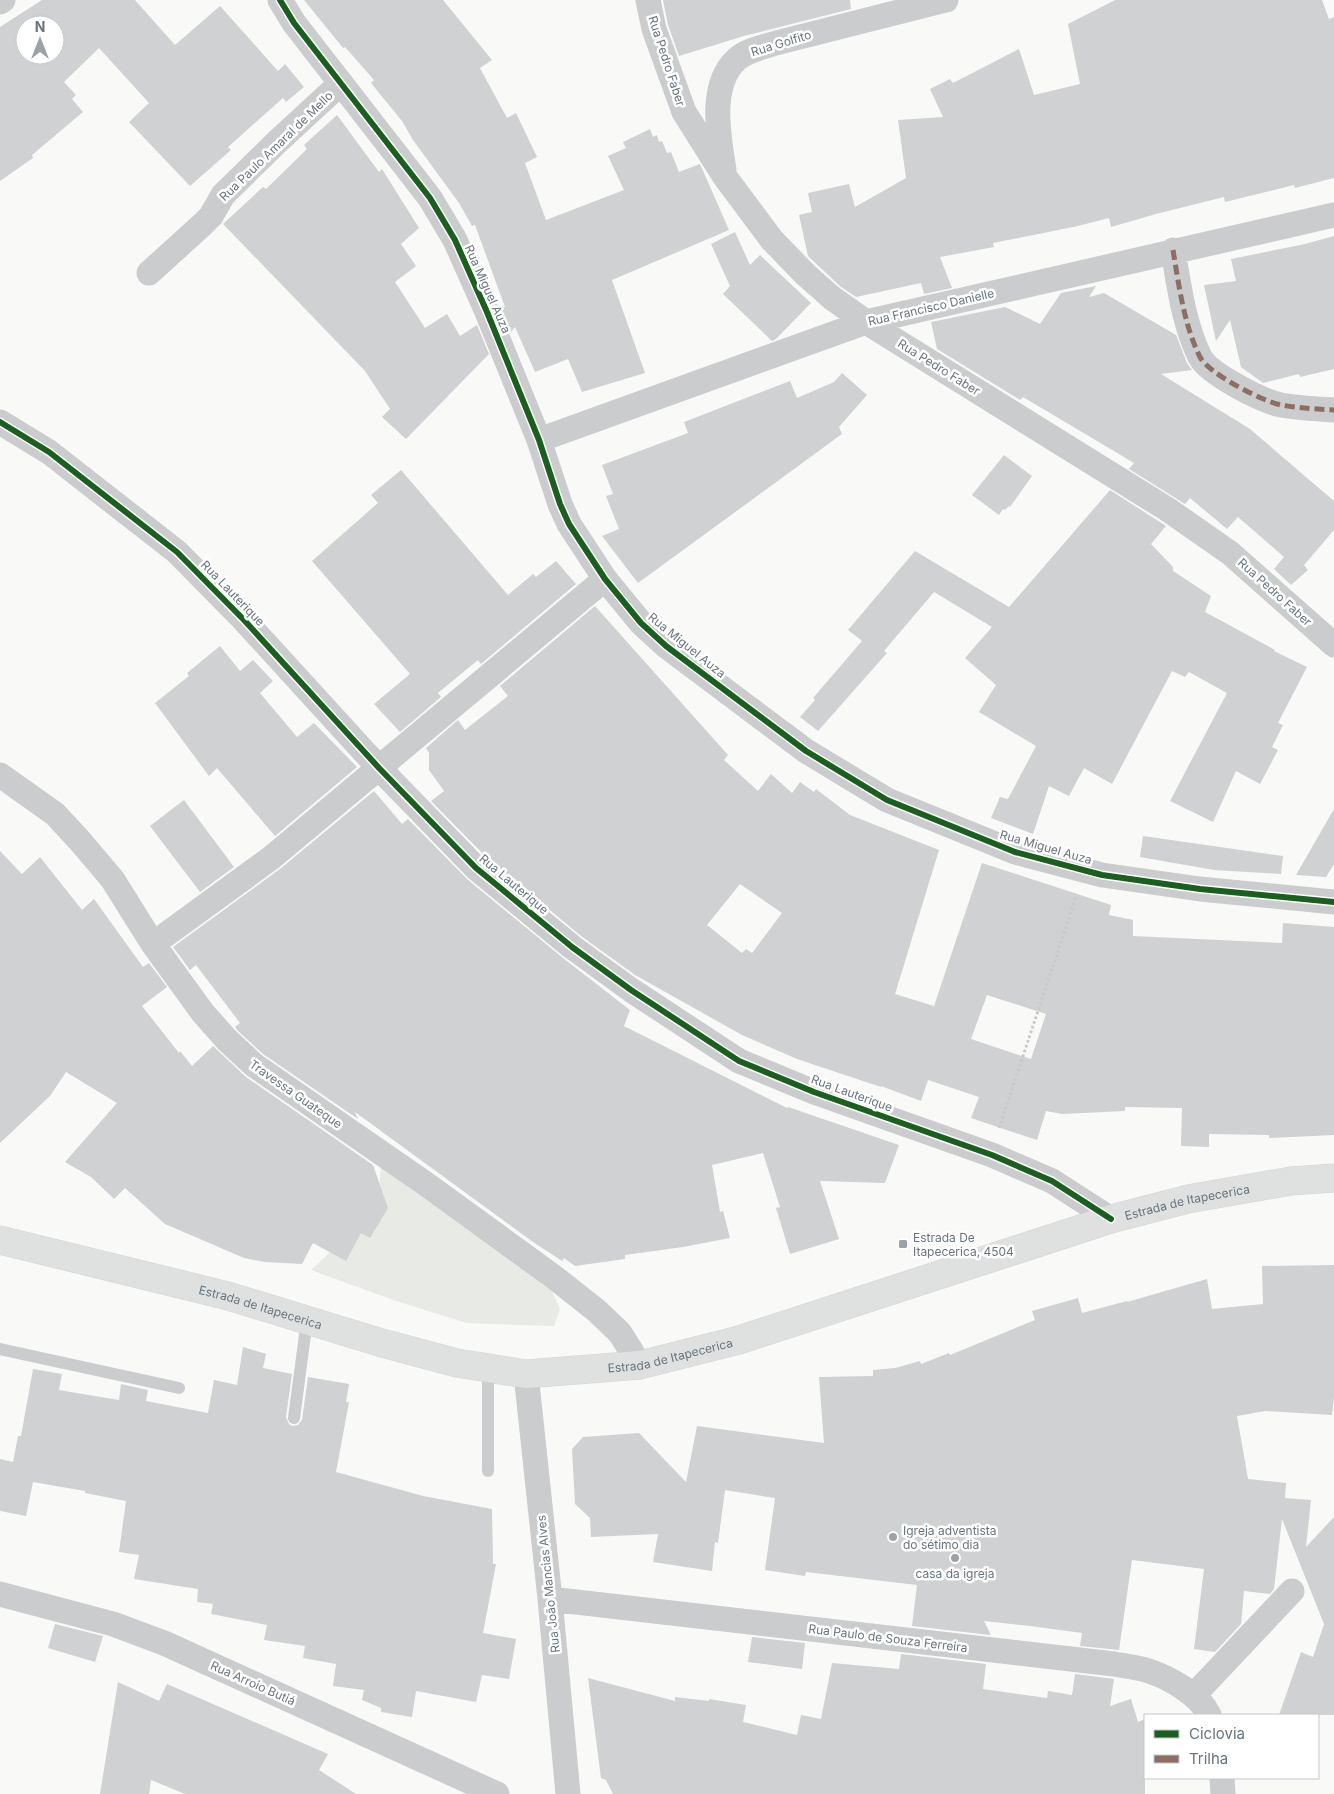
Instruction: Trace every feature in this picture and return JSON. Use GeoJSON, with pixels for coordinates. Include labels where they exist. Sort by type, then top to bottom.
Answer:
{"type":"FeatureCollection","features":[{"type":"Feature","properties":{"kind":"main road","name":"Estrada de Itapecerica"},"geometry":{"type":"LineString","coordinates":[[0,1240],[228,1296],[400,1348],[457,1363],[526,1374],[640,1365],[739,1340],[1111,1219],[1188,1199],[1291,1181],[1334,1178]]}},
{"type":"Feature","properties":{"kind":"street","name":"Rua Miguel Auza"},"geometry":{"type":"LineString","coordinates":[[280,0],[294,22],[430,198],[446,224],[487,312],[539,440],[560,504],[569,524],[605,579],[641,623],[666,646],[806,751],[888,800],[1016,852],[1102,875],[1200,889],[1334,902]]}},
{"type":"Feature","properties":{"kind":"street","name":"Rua Pedro Faber"},"geometry":{"type":"LineString","coordinates":[[648,0],[654,29],[684,112],[725,177],[772,240],[826,292],[866,322],[1167,509],[1230,553],[1334,645]]}},
{"type":"Feature","properties":{"kind":"street","name":"Rua Golfito"},"geometry":{"type":"LineString","coordinates":[[725,177],[718,112],[719,93],[724,74],[737,59],[750,52],[776,43],[946,0]]}},
{"type":"Feature","properties":{"kind":"street","name":"Rua Paulo Amaral de Mello"},"geometry":{"type":"LineString","coordinates":[[149,273],[203,224],[223,195],[277,142],[342,83]]}},
{"type":"Feature","properties":{"kind":"street","name":"Rua Francisco Danielle"},"geometry":{"type":"LineString","coordinates":[[539,440],[866,322],[1173,250],[1334,215]]}},
{"type":"Feature","properties":{"kind":"street"},"geometry":{"type":"LineString","coordinates":[[1173,250],[1180,294],[1201,359],[1219,376],[1247,391],[1278,404],[1305,409],[1334,410]]}},
{"type":"Feature","properties":{"kind":"street","name":"Rua Lauterique"},"geometry":{"type":"LineString","coordinates":[[0,422],[49,452],[177,552],[244,620],[379,768],[476,868],[572,947],[630,990],[739,1061],[814,1092],[992,1155],[1052,1181],[1111,1219]]}},
{"type":"Feature","properties":{"kind":"street"},"geometry":{"type":"LineString","coordinates":[[153,944],[271,858],[605,579]]}},
{"type":"Feature","properties":{"kind":"street","name":"Travessa Guateque"},"geometry":{"type":"LineString","coordinates":[[0,775],[55,814],[80,841],[113,880],[153,944],[203,1014],[254,1066],[426,1184],[554,1277],[596,1310],[620,1333],[640,1365]]}},
{"type":"Feature","properties":{"kind":"street","name":"Rua João Mancias Alves"},"geometry":{"type":"LineString","coordinates":[[526,1374],[568,1794]]}},
{"type":"Feature","properties":{"kind":"street"},"geometry":{"type":"LineString","coordinates":[[1194,1695],[1292,1591]]}},
{"type":"Feature","properties":{"kind":"street","name":"Rua Arroio Butiá"},"geometry":{"type":"LineString","coordinates":[[0,1594],[113,1624],[164,1642],[497,1794]]}},
{"type":"Feature","properties":{"kind":"street","name":"Rua Paulo de Souza Ferreira"},"geometry":{"type":"LineString","coordinates":[[550,1599],[1114,1664],[1149,1671],[1194,1695],[1208,1714]]}},
{"type":"Feature","properties":{"kind":"street"},"geometry":{"type":"LineString","coordinates":[[1222,1779],[1223,1794]]}},
{"type":"Feature","properties":{"kind":"lane"},"geometry":{"type":"LineString","coordinates":[[294,1418],[307,1320]]}},
{"type":"Feature","properties":{"kind":"lane"},"geometry":{"type":"LineString","coordinates":[[0,1349],[179,1388]]}},
{"type":"Feature","properties":{"kind":"lane"},"geometry":{"type":"LineString","coordinates":[[488,1368],[488,1471]]}},
{"type":"Feature","properties":{"kind":"path"},"geometry":{"type":"LineString","coordinates":[[992,1155],[1086,870]]}},
{"type":"Feature","properties":{"kind":"shaded area"},"geometry":{"type":"Polygon","coordinates":[[[381,1163],[552,1291],[560,1309],[554,1326],[467,1323],[396,1301],[311,1270],[378,1207],[381,1163]]]}},
{"type":"Feature","properties":{"kind":"building"},"geometry":{"type":"Polygon","coordinates":[[[42,0],[135,0],[175,45],[220,6],[278,71],[285,64],[304,87],[286,102],[283,98],[228,147],[231,150],[190,186],[129,122],[149,103],[99,48],[64,82],[76,95],[72,99],[83,112],[32,155],[33,158],[0,181],[0,27],[15,17],[15,65],[65,65],[65,15],[19,15],[42,0]]]}},
{"type":"Feature","properties":{"kind":"building"},"geometry":{"type":"Polygon","coordinates":[[[304,0],[443,0],[492,60],[480,68],[507,118],[516,113],[537,157],[525,163],[546,220],[624,190],[608,156],[626,148],[623,142],[650,129],[653,137],[657,135],[659,142],[662,141],[667,153],[671,152],[679,172],[700,164],[729,230],[612,280],[645,373],[582,392],[568,359],[535,372],[515,327],[511,332],[501,309],[505,307],[475,225],[472,226],[459,203],[413,140],[402,121],[371,83],[374,80],[345,47],[343,48],[304,0]]]}},
{"type":"Feature","properties":{"kind":"building"},"geometry":{"type":"Polygon","coordinates":[[[663,0],[850,0],[851,9],[744,36],[679,56],[668,25],[663,0]]]}},
{"type":"Feature","properties":{"kind":"building"},"geometry":{"type":"Polygon","coordinates":[[[1115,0],[1322,0],[1329,19],[1334,17],[1334,178],[1295,188],[1294,185],[1225,202],[1224,197],[1111,227],[1109,218],[993,243],[994,247],[940,257],[952,288],[924,294],[921,283],[856,297],[841,287],[808,256],[799,215],[812,212],[808,193],[849,184],[855,207],[906,178],[898,120],[943,117],[930,89],[950,79],[953,83],[1019,49],[1034,95],[1080,84],[1068,24],[1115,0]]]}},
{"type":"Feature","properties":{"kind":"building"},"geometry":{"type":"Polygon","coordinates":[[[337,115],[379,172],[382,169],[419,228],[401,244],[416,266],[395,282],[425,328],[447,314],[460,336],[477,325],[489,354],[406,439],[382,417],[390,409],[365,371],[223,224],[263,187],[266,189],[307,149],[304,145],[337,115]]]}},
{"type":"Feature","properties":{"kind":"building"},"geometry":{"type":"Polygon","coordinates":[[[735,232],[750,265],[760,255],[811,303],[772,341],[723,294],[730,286],[711,244],[735,232]]]}},
{"type":"Feature","properties":{"kind":"building"},"geometry":{"type":"Polygon","coordinates":[[[1334,236],[1334,369],[1300,377],[1299,374],[1263,383],[1241,367],[1230,320],[1216,341],[1204,285],[1236,281],[1231,259],[1334,236]]]}},
{"type":"Feature","properties":{"kind":"building"},"geometry":{"type":"Polygon","coordinates":[[[1096,286],[1089,297],[1104,293],[1176,335],[1187,363],[1192,370],[1161,374],[1250,429],[1334,501],[1334,530],[1304,565],[1308,570],[1291,585],[1274,569],[1284,557],[1238,517],[1227,529],[1190,498],[1185,504],[1129,469],[1134,463],[1023,397],[1020,400],[937,349],[931,322],[1005,307],[1040,324],[1061,293],[1096,286]]]}},
{"type":"Feature","properties":{"kind":"building"},"geometry":{"type":"Polygon","coordinates":[[[842,373],[867,395],[839,427],[842,434],[638,583],[602,536],[619,529],[606,496],[613,494],[602,465],[688,433],[684,422],[790,381],[797,398],[834,382],[842,373]]]}},
{"type":"Feature","properties":{"kind":"building"},"geometry":{"type":"Polygon","coordinates":[[[1004,455],[1032,476],[1010,507],[1005,510],[1003,509],[999,515],[972,495],[1004,455]]]}},
{"type":"Feature","properties":{"kind":"building"},"geometry":{"type":"Polygon","coordinates":[[[401,470],[508,595],[533,574],[536,577],[556,561],[576,584],[481,664],[478,660],[438,693],[441,697],[400,732],[374,704],[410,674],[312,561],[378,503],[371,495],[401,470]]]}},
{"type":"Feature","properties":{"kind":"building"},"geometry":{"type":"Polygon","coordinates":[[[1110,490],[1166,526],[1151,544],[1173,567],[1173,571],[1211,596],[1205,612],[1274,651],[1307,667],[1278,723],[1283,725],[1272,747],[1278,750],[1260,784],[1236,771],[1213,822],[1170,801],[1227,693],[1189,672],[1185,677],[1172,671],[1112,784],[1084,768],[1069,796],[1049,786],[1033,834],[991,818],[1000,797],[1008,799],[1036,746],[979,712],[996,685],[965,658],[992,627],[934,592],[884,651],[887,653],[818,731],[800,717],[815,700],[813,698],[862,641],[848,630],[915,551],[1009,607],[1110,490]]]}},
{"type":"Feature","properties":{"kind":"building"},"geometry":{"type":"Polygon","coordinates":[[[595,606],[728,755],[724,760],[758,791],[771,774],[792,793],[800,782],[814,792],[816,789],[850,815],[939,850],[895,994],[934,1006],[982,863],[1111,905],[1109,915],[1133,920],[1133,936],[1282,943],[1283,923],[1334,927],[1334,1135],[1269,1138],[1269,1135],[1209,1134],[1209,1147],[1181,1146],[1182,1108],[1125,1107],[1125,1111],[1062,1114],[1046,1111],[1037,1140],[971,1118],[979,1097],[928,1080],[921,1101],[797,1059],[742,1035],[635,975],[581,936],[486,857],[431,801],[444,791],[429,770],[429,753],[426,748],[458,720],[465,730],[508,696],[500,686],[595,606]],[[740,884],[707,925],[742,953],[746,949],[752,953],[782,913],[740,884]],[[987,995],[971,1039],[1031,1059],[1046,1014],[987,995]]]}},
{"type":"Feature","properties":{"kind":"building"},"geometry":{"type":"Polygon","coordinates":[[[220,646],[240,671],[253,660],[273,681],[260,693],[297,737],[314,723],[357,767],[275,836],[217,768],[209,776],[155,703],[189,676],[187,673],[220,646]]]}},
{"type":"Feature","properties":{"kind":"building"},"geometry":{"type":"Polygon","coordinates":[[[374,791],[402,824],[408,819],[467,879],[630,1010],[624,1026],[787,1108],[899,1145],[885,1183],[820,1181],[839,1239],[790,1254],[776,1208],[780,1207],[763,1153],[712,1165],[720,1212],[723,1211],[730,1238],[625,1255],[625,1259],[575,1266],[564,1258],[562,1261],[533,1242],[355,1112],[358,1119],[263,1054],[237,1030],[235,1027],[240,1023],[196,965],[190,970],[173,947],[280,869],[374,791]]]}},
{"type":"Feature","properties":{"kind":"building"},"geometry":{"type":"Polygon","coordinates":[[[184,800],[234,867],[200,892],[150,826],[184,800]]]}},
{"type":"Feature","properties":{"kind":"building"},"geometry":{"type":"Polygon","coordinates":[[[1334,809],[1334,864],[1326,877],[1296,875],[1334,809]]]}},
{"type":"Feature","properties":{"kind":"building"},"geometry":{"type":"Polygon","coordinates":[[[1143,836],[1283,856],[1281,874],[1214,870],[1140,857],[1143,836]]]}},
{"type":"Feature","properties":{"kind":"building"},"geometry":{"type":"Polygon","coordinates":[[[0,851],[22,874],[40,857],[82,910],[94,899],[143,967],[149,963],[167,987],[142,1006],[179,1053],[180,1051],[192,1066],[213,1046],[246,1077],[373,1165],[388,1208],[370,1238],[361,1233],[346,1261],[313,1243],[302,1264],[265,1262],[244,1258],[165,1224],[125,1188],[114,1199],[91,1177],[65,1162],[117,1103],[66,1072],[50,1096],[0,1143],[0,851]]]}},
{"type":"Feature","properties":{"kind":"building"},"geometry":{"type":"Polygon","coordinates":[[[1334,1265],[1334,1398],[1332,1415],[1265,1411],[1237,1416],[1248,1479],[1286,1483],[1285,1498],[1311,1500],[1306,1547],[1334,1517],[1334,1715],[1279,1714],[1301,1652],[1313,1657],[1324,1624],[1282,1519],[1274,1589],[1270,1594],[1244,1591],[1241,1624],[1215,1652],[1194,1649],[1204,1569],[1132,1560],[1119,1650],[1080,1646],[1082,1633],[1030,1626],[984,1621],[990,1635],[912,1626],[917,1585],[806,1572],[805,1576],[765,1570],[775,1498],[725,1490],[718,1543],[715,1542],[712,1571],[653,1562],[658,1534],[591,1537],[590,1518],[575,1504],[572,1449],[583,1437],[639,1433],[686,1482],[697,1426],[824,1443],[819,1377],[873,1376],[873,1370],[895,1368],[920,1361],[921,1364],[949,1353],[950,1355],[1035,1320],[1032,1311],[1078,1298],[1082,1313],[1207,1279],[1212,1309],[1263,1304],[1262,1266],[1334,1265]]]}},
{"type":"Feature","properties":{"kind":"building"},"geometry":{"type":"Polygon","coordinates":[[[243,1347],[266,1354],[263,1368],[292,1374],[286,1417],[292,1426],[298,1425],[302,1420],[308,1377],[349,1384],[346,1402],[349,1402],[336,1472],[423,1496],[492,1509],[493,1564],[496,1564],[483,1633],[516,1639],[509,1679],[482,1675],[476,1702],[416,1691],[412,1717],[381,1712],[381,1708],[362,1700],[364,1690],[333,1686],[336,1664],[303,1658],[305,1646],[264,1640],[267,1625],[211,1614],[213,1604],[197,1602],[198,1589],[134,1579],[139,1555],[119,1552],[126,1501],[85,1493],[85,1491],[33,1482],[26,1516],[0,1511],[0,1459],[13,1462],[18,1436],[21,1436],[33,1369],[62,1374],[59,1390],[119,1400],[121,1384],[148,1390],[146,1401],[208,1413],[214,1380],[237,1385],[243,1347]]]}},
{"type":"Feature","properties":{"kind":"building"},"geometry":{"type":"Polygon","coordinates":[[[55,1624],[103,1636],[95,1662],[48,1648],[55,1624]]]}},
{"type":"Feature","properties":{"kind":"building"},"geometry":{"type":"Polygon","coordinates":[[[752,1637],[805,1643],[802,1669],[748,1662],[752,1637]]]}},
{"type":"Feature","properties":{"kind":"building"},"geometry":{"type":"Polygon","coordinates":[[[901,1654],[986,1664],[983,1689],[1047,1698],[1048,1691],[1072,1695],[1075,1674],[1114,1679],[1110,1706],[1131,1699],[1138,1722],[1144,1719],[1145,1794],[613,1794],[606,1780],[601,1778],[588,1678],[675,1701],[675,1697],[709,1701],[709,1699],[746,1705],[743,1722],[797,1735],[801,1715],[821,1719],[832,1663],[899,1669],[901,1654]]]}},
{"type":"Feature","properties":{"kind":"building"},"geometry":{"type":"Polygon","coordinates":[[[118,1682],[159,1701],[167,1684],[328,1754],[319,1770],[356,1794],[185,1794],[151,1780],[149,1794],[100,1794],[118,1682]]]}},
{"type":"Feature","properties":{"kind":"marked path"},"geometry":{"type":"LineString","coordinates":[[1173,250],[1186,319],[1194,345],[1205,364],[1225,379],[1249,393],[1272,402],[1294,407],[1334,410]]}},
{"type":"Feature","properties":{"kind":"cycle path"},"geometry":{"type":"LineString","coordinates":[[280,0],[294,23],[430,198],[455,240],[487,312],[539,440],[560,504],[569,524],[605,579],[641,623],[666,646],[806,751],[887,800],[1015,852],[1102,875],[1200,889],[1334,902]]}},
{"type":"Feature","properties":{"kind":"cycle path"},"geometry":{"type":"LineString","coordinates":[[0,422],[49,452],[177,552],[244,620],[379,768],[476,868],[572,947],[631,990],[739,1061],[814,1092],[992,1155],[1052,1181],[1111,1219]]}},
{"type":"Feature","properties":{"kind":"place","name":"Estrada De Itapecerica, 4504"},"geometry":{"type":"Point","coordinates":[903,1244]}},
{"type":"Feature","properties":{"kind":"place","name":"Igreja adventista do sétimo dia"},"geometry":{"type":"Point","coordinates":[893,1537]}},
{"type":"Feature","properties":{"kind":"place","name":"casa da igreja"},"geometry":{"type":"Point","coordinates":[955,1558]}}]}
